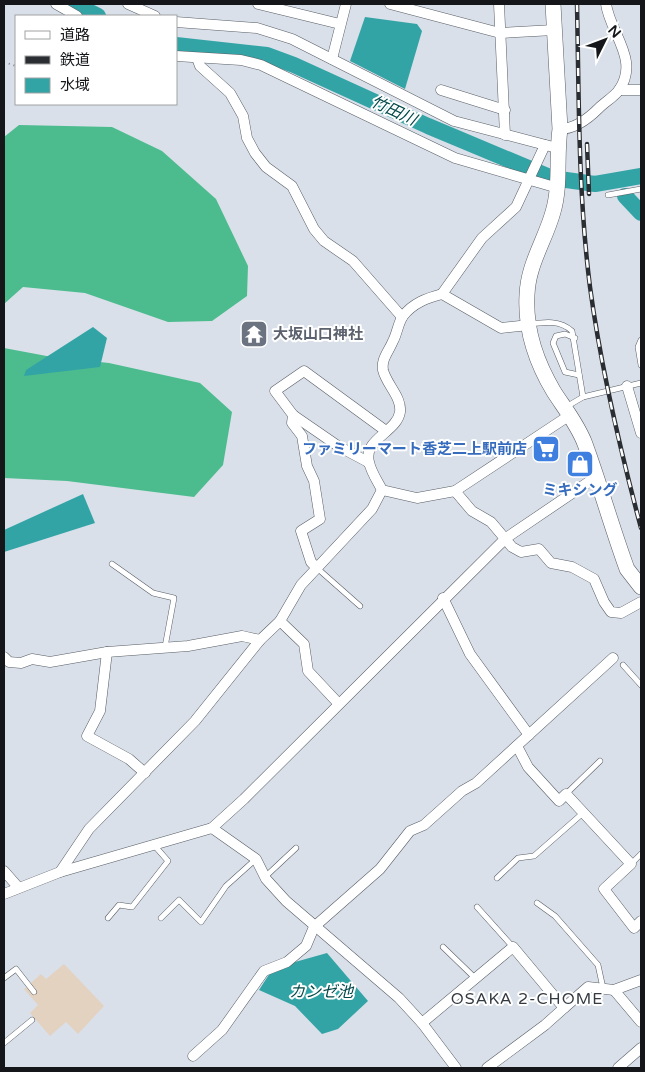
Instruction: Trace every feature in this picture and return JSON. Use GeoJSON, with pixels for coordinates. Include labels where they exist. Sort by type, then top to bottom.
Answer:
{"type":"FeatureCollection","features":[{"type":"Feature","properties":{"kind":"street"},"geometry":{"type":"LineString","coordinates":[[56,4],[75,15]]}},
{"type":"Feature","properties":{"kind":"street"},"geometry":{"type":"LineString","coordinates":[[128,4],[153,15]]}},
{"type":"Feature","properties":{"kind":"street"},"geometry":{"type":"LineString","coordinates":[[258,4],[340,24]]}},
{"type":"Feature","properties":{"kind":"street"},"geometry":{"type":"LineString","coordinates":[[332,59],[346,4]]}},
{"type":"Feature","properties":{"kind":"street"},"geometry":{"type":"LineString","coordinates":[[390,4],[500,33],[554,30]]}},
{"type":"Feature","properties":{"kind":"street"},"geometry":{"type":"LineString","coordinates":[[499,4],[505,135]]}},
{"type":"Feature","properties":{"kind":"street"},"geometry":{"type":"LineString","coordinates":[[382,490],[368,462],[369,452],[394,424],[400,411],[399,402],[388,382],[382,364],[402,316],[422,299],[442,294],[482,238],[516,207],[529,179],[560,129],[553,4]]}},
{"type":"Feature","properties":{"kind":"street"},"geometry":{"type":"LineString","coordinates":[[560,129],[567,129],[592,115],[618,90],[626,74],[626,54],[607,17],[606,4]]}},
{"type":"Feature","properties":{"kind":"street"},"geometry":{"type":"LineString","coordinates":[[178,22],[257,28],[292,39],[454,121],[551,146]]}},
{"type":"Feature","properties":{"kind":"street"},"geometry":{"type":"LineString","coordinates":[[178,56],[241,60],[261,65],[455,158],[558,188]]}},
{"type":"Feature","properties":{"kind":"street"},"geometry":{"type":"LineString","coordinates":[[197,58],[200,66],[230,93],[243,116],[247,138],[255,152],[266,167],[292,186],[314,229],[324,240],[353,262],[402,316]]}},
{"type":"Feature","properties":{"kind":"street"},"geometry":{"type":"LineString","coordinates":[[441,90],[505,110]]}},
{"type":"Feature","properties":{"kind":"street"},"geometry":{"type":"LineString","coordinates":[[618,90],[641,90]]}},
{"type":"Feature","properties":{"kind":"street"},"geometry":{"type":"LineString","coordinates":[[551,146],[558,188],[553,211],[529,275],[527,296],[533,347],[544,374],[584,442],[627,569],[641,587]]}},
{"type":"Feature","properties":{"kind":"street"},"geometry":{"type":"LineString","coordinates":[[442,294],[501,328],[529,325]]}},
{"type":"Feature","properties":{"kind":"street"},"geometry":{"type":"LineString","coordinates":[[368,462],[338,446],[293,414],[275,391],[304,371],[386,431]]}},
{"type":"Feature","properties":{"kind":"street"},"geometry":{"type":"LineString","coordinates":[[627,386],[641,432]]}},
{"type":"Feature","properties":{"kind":"street"},"geometry":{"type":"LineString","coordinates":[[382,490],[417,498],[455,491],[567,411]]}},
{"type":"Feature","properties":{"kind":"street"},"geometry":{"type":"LineString","coordinates":[[293,414],[292,422],[302,436],[307,466],[314,481],[320,519],[301,531],[311,562],[317,568]]}},
{"type":"Feature","properties":{"kind":"street"},"geometry":{"type":"LineString","coordinates":[[4,894],[60,872],[212,828],[244,799],[338,703],[506,538],[596,477]]}},
{"type":"Feature","properties":{"kind":"street"},"geometry":{"type":"LineString","coordinates":[[60,872],[89,829],[120,795],[145,773],[195,721],[260,640],[280,621],[294,595],[372,509],[382,490]]}},
{"type":"Feature","properties":{"kind":"street"},"geometry":{"type":"LineString","coordinates":[[455,491],[472,511],[491,522],[512,547],[521,552],[538,549],[551,563],[572,567],[594,579],[604,602],[611,612],[621,614],[641,602]]}},
{"type":"Feature","properties":{"kind":"street"},"geometry":{"type":"LineString","coordinates":[[444,598],[470,654],[529,735]]}},
{"type":"Feature","properties":{"kind":"street"},"geometry":{"type":"LineString","coordinates":[[280,621],[304,644],[308,670],[338,703]]}},
{"type":"Feature","properties":{"kind":"street"},"geometry":{"type":"LineString","coordinates":[[4,657],[9,662],[21,663],[32,659],[50,662],[107,652],[188,646],[242,636],[260,640]]}},
{"type":"Feature","properties":{"kind":"street"},"geometry":{"type":"LineString","coordinates":[[107,652],[100,711],[87,736],[129,759],[145,773]]}},
{"type":"Feature","properties":{"kind":"street"},"geometry":{"type":"LineString","coordinates":[[193,1056],[222,1030],[264,971],[286,962],[306,946],[314,927],[380,869],[410,831],[424,825],[517,746],[613,658]]}},
{"type":"Feature","properties":{"kind":"street"},"geometry":{"type":"LineString","coordinates":[[517,746],[528,767],[559,801],[566,794],[631,864],[604,889],[634,928],[641,922]]}},
{"type":"Feature","properties":{"kind":"street"},"geometry":{"type":"LineString","coordinates":[[212,828],[256,860],[265,877],[286,901],[314,927],[369,971],[422,1023],[456,1068]]}},
{"type":"Feature","properties":{"kind":"street"},"geometry":{"type":"LineString","coordinates":[[4,871],[18,887]]}},
{"type":"Feature","properties":{"kind":"street"},"geometry":{"type":"LineString","coordinates":[[422,1023],[513,947],[564,1008]]}},
{"type":"Feature","properties":{"kind":"street"},"geometry":{"type":"LineString","coordinates":[[487,1068],[522,1043],[588,987],[609,990],[641,980]]}},
{"type":"Feature","properties":{"kind":"street"},"geometry":{"type":"LineString","coordinates":[[609,990],[641,1022]]}},
{"type":"Feature","properties":{"kind":"street"},"geometry":{"type":"LineString","coordinates":[[618,1068],[641,1048]]}},
{"type":"Feature","properties":{"kind":"lane"},"geometry":{"type":"LineString","coordinates":[[608,195],[641,189]]}},
{"type":"Feature","properties":{"kind":"lane"},"geometry":{"type":"LineString","coordinates":[[529,325],[547,321],[566,326],[575,338],[583,396]]}},
{"type":"Feature","properties":{"kind":"lane"},"geometry":{"type":"LineString","coordinates":[[575,338],[565,334],[556,336],[553,343],[565,372],[579,374]]}},
{"type":"Feature","properties":{"kind":"lane"},"geometry":{"type":"LineString","coordinates":[[641,340],[638,347],[641,365]]}},
{"type":"Feature","properties":{"kind":"lane"},"geometry":{"type":"LineString","coordinates":[[567,411],[583,396],[641,383]]}},
{"type":"Feature","properties":{"kind":"lane"},"geometry":{"type":"LineString","coordinates":[[112,564],[153,592],[174,598],[165,648]]}},
{"type":"Feature","properties":{"kind":"lane"},"geometry":{"type":"LineString","coordinates":[[317,568],[360,606]]}},
{"type":"Feature","properties":{"kind":"lane"},"geometry":{"type":"LineString","coordinates":[[623,665],[641,685]]}},
{"type":"Feature","properties":{"kind":"lane"},"geometry":{"type":"LineString","coordinates":[[566,794],[600,761]]}},
{"type":"Feature","properties":{"kind":"lane"},"geometry":{"type":"LineString","coordinates":[[497,878],[518,858],[534,856],[584,813]]}},
{"type":"Feature","properties":{"kind":"lane"},"geometry":{"type":"LineString","coordinates":[[108,918],[119,905],[132,907],[168,861],[154,846]]}},
{"type":"Feature","properties":{"kind":"lane"},"geometry":{"type":"LineString","coordinates":[[265,877],[296,848]]}},
{"type":"Feature","properties":{"kind":"lane"},"geometry":{"type":"LineString","coordinates":[[631,864],[641,854]]}},
{"type":"Feature","properties":{"kind":"lane"},"geometry":{"type":"LineString","coordinates":[[161,918],[179,900],[201,922],[226,886],[256,860]]}},
{"type":"Feature","properties":{"kind":"lane"},"geometry":{"type":"LineString","coordinates":[[537,903],[555,916],[598,965],[609,990]]}},
{"type":"Feature","properties":{"kind":"lane"},"geometry":{"type":"LineString","coordinates":[[476,907],[513,947]]}},
{"type":"Feature","properties":{"kind":"lane"},"geometry":{"type":"LineString","coordinates":[[443,947],[475,978]]}},
{"type":"Feature","properties":{"kind":"lane"},"geometry":{"type":"LineString","coordinates":[[4,978],[16,969],[34,992]]}},
{"type":"Feature","properties":{"kind":"lane"},"geometry":{"type":"LineString","coordinates":[[4,1044],[32,1020]]}},
{"type":"Feature","properties":{"kind":"shaded area"},"geometry":{"type":"Polygon","coordinates":[[[64,964],[104,1006],[78,1034],[66,1022],[50,1036],[30,1013],[38,1005],[24,989],[41,974],[46,979],[64,964]]]}},
{"type":"Feature","properties":{"kind":"green space"},"geometry":{"type":"Polygon","coordinates":[[[19,125],[112,127],[162,151],[216,199],[248,266],[247,296],[212,321],[168,322],[85,293],[23,287],[4,304],[4,137],[19,125]]]}},
{"type":"Feature","properties":{"kind":"green space"},"geometry":{"type":"Polygon","coordinates":[[[4,348],[52,357],[109,363],[200,383],[232,412],[223,465],[194,497],[67,481],[4,478],[4,348]]]}},
{"type":"Feature","properties":{"kind":"water"},"geometry":{"type":"Polygon","coordinates":[[[365,17],[417,24],[422,31],[405,89],[350,61],[365,17]]]}},
{"type":"Feature","properties":{"kind":"water"},"geometry":{"type":"Polygon","coordinates":[[[93,327],[107,338],[100,367],[24,376],[26,370],[93,327]]]}},
{"type":"Feature","properties":{"kind":"water"},"geometry":{"type":"Polygon","coordinates":[[[83,494],[95,523],[4,552],[4,530],[83,494]]]}},
{"type":"Feature","properties":{"kind":"water","name":"カンゼ池"},"geometry":{"type":"Polygon","coordinates":[[[327,953],[368,1001],[338,1029],[322,1034],[295,1006],[259,990],[270,973],[295,962],[327,953]]]}},
{"type":"Feature","properties":{"kind":"waterway","name":"竹田川"},"geometry":{"type":"LineString","coordinates":[[74,4],[96,15]]}},
{"type":"Feature","properties":{"kind":"waterway","name":"竹田川"},"geometry":{"type":"LineString","coordinates":[[178,45],[267,55],[294,65],[428,126],[552,178],[595,184],[641,176]]}},
{"type":"Feature","properties":{"kind":"waterway","name":"竹田川"},"geometry":{"type":"LineString","coordinates":[[625,196],[641,213]]}},
{"type":"Feature","properties":{"kind":"railway"},"geometry":{"type":"LineString","coordinates":[[577,4],[581,181],[590,287],[612,409],[641,528]]}},
{"type":"Feature","properties":{"kind":"railway"},"geometry":{"type":"LineString","coordinates":[[587,144],[589,194]]}},
{"type":"Feature","properties":{"kind":"place","name":"大坂山口神社"},"geometry":{"type":"Point","coordinates":[254,334]}},
{"type":"Feature","properties":{"kind":"place","name":"ファミリーマート香芝二上駅前店"},"geometry":{"type":"Point","coordinates":[546,449]}},
{"type":"Feature","properties":{"kind":"place","name":"ミキシング"},"geometry":{"type":"Point","coordinates":[580,464]}},
{"type":"Feature","properties":{"kind":"district","name":"OSAKA 2-CHOME"},"geometry":{"type":"Point","coordinates":[527,998]}}]}
